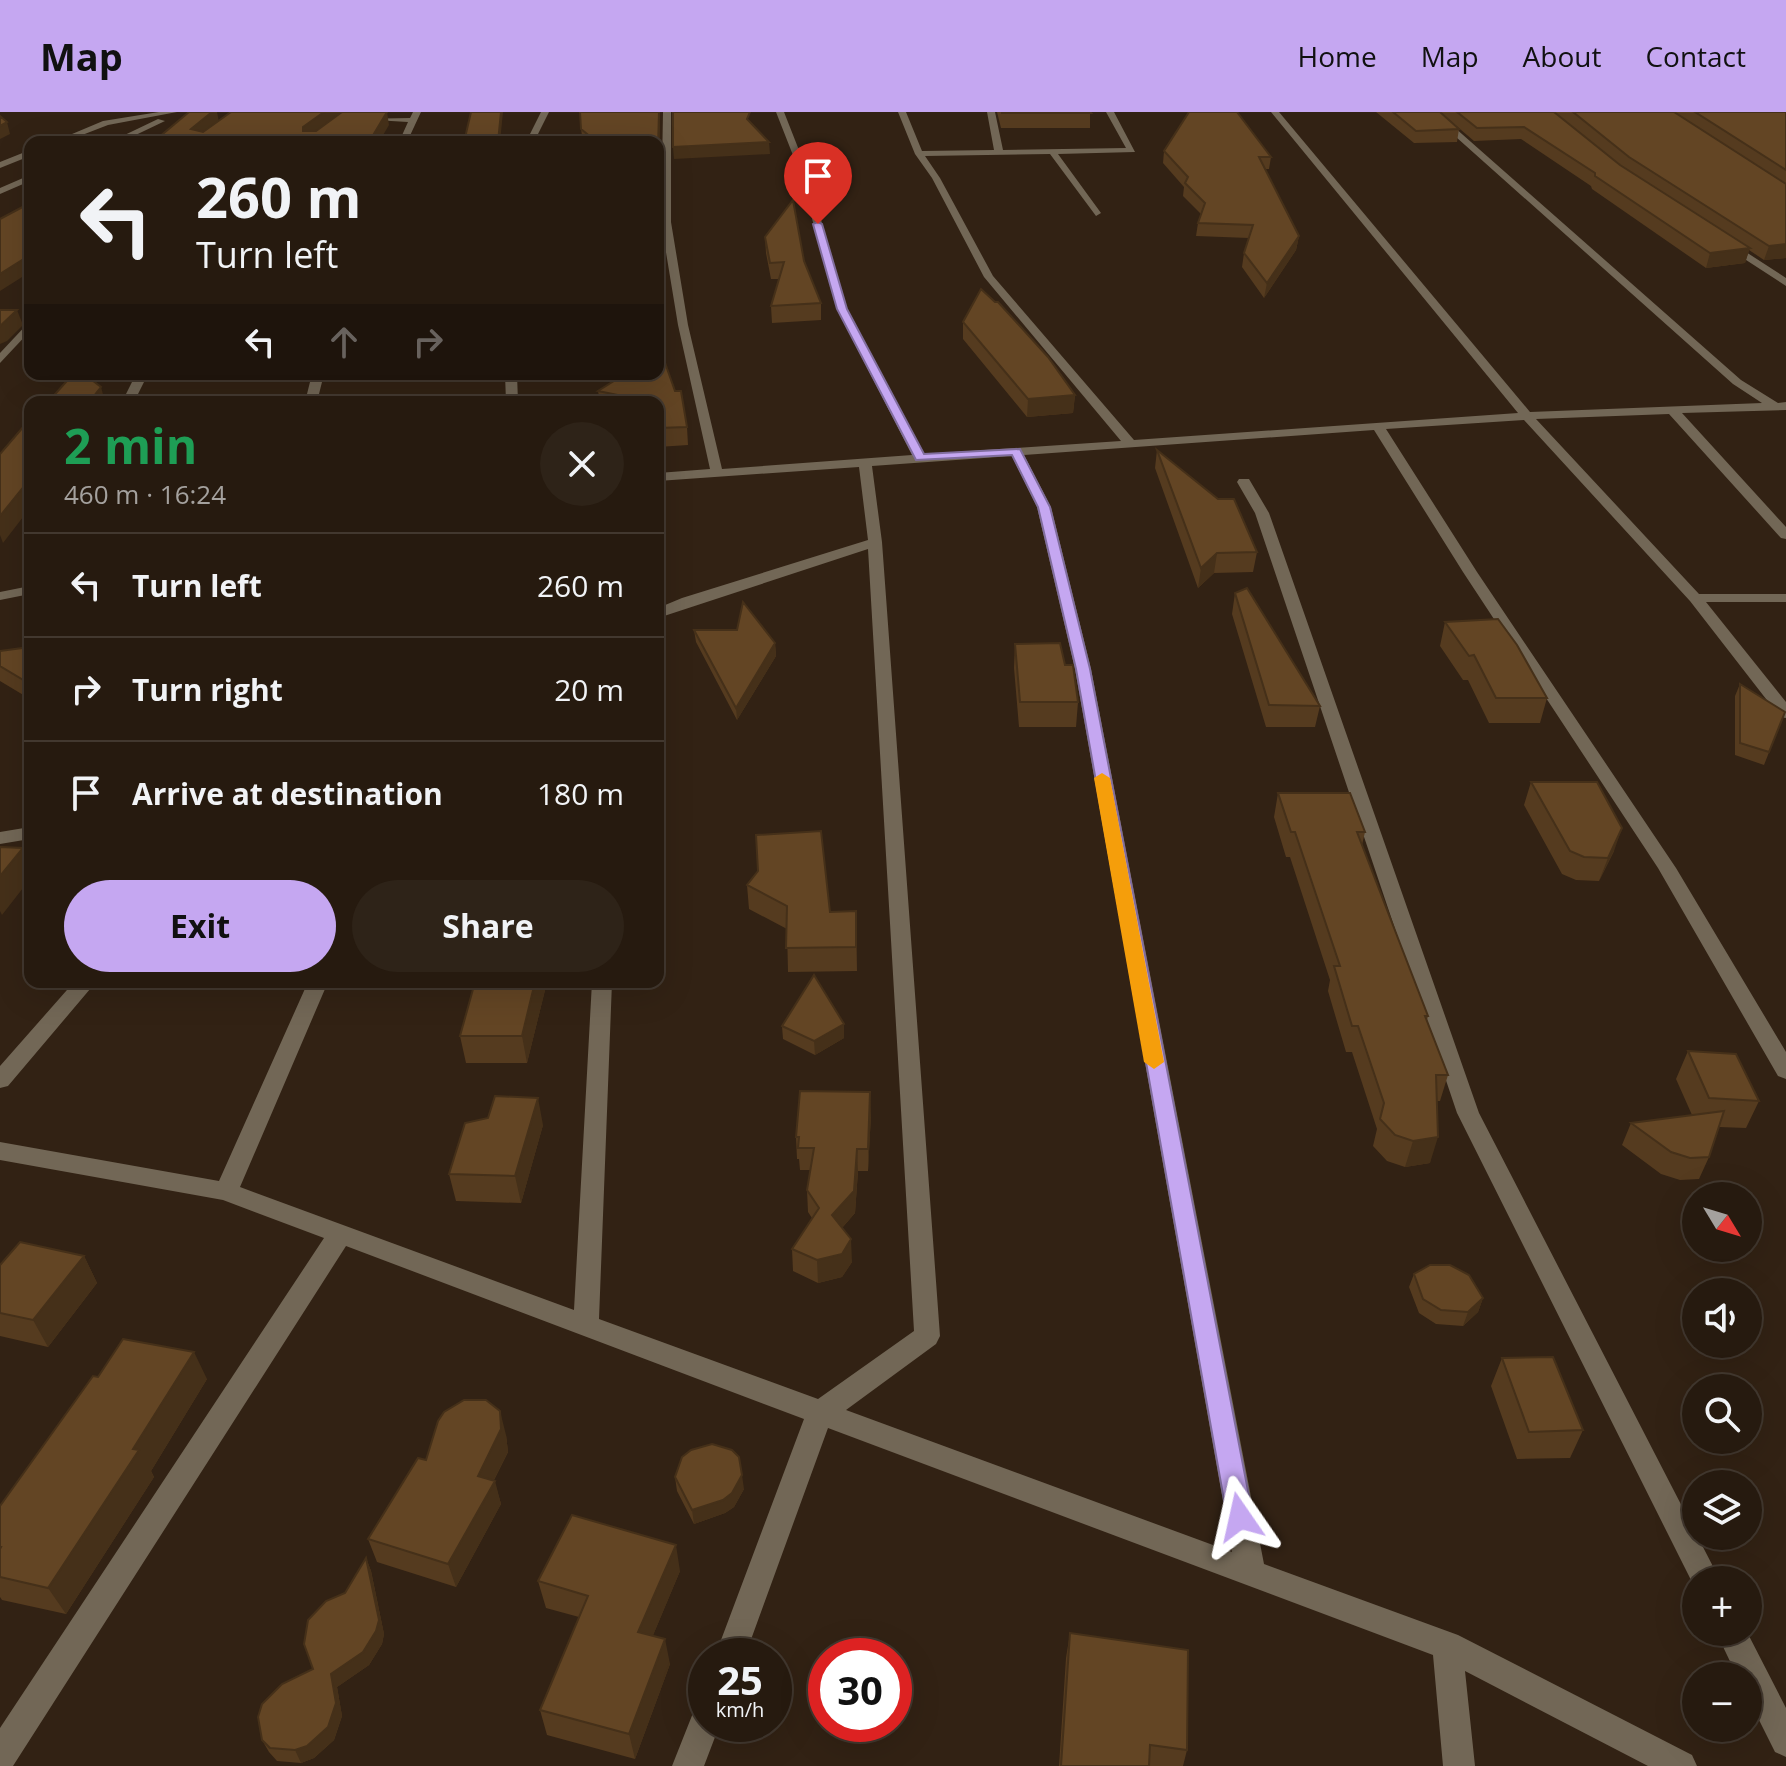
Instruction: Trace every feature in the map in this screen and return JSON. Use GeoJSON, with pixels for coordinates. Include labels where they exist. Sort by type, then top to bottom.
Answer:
{"type":"FeatureCollection","features":[{"type":"Feature","properties":{"kind":"street"},"geometry":{"type":"LineString","coordinates":[[72,136],[106,123],[173,112]]}},
{"type":"Feature","properties":{"kind":"street"},"geometry":{"type":"LineString","coordinates":[[128,136],[183,112]]}},
{"type":"Feature","properties":{"kind":"street"},"geometry":{"type":"LineString","coordinates":[[533,136],[545,112]]}},
{"type":"Feature","properties":{"kind":"street"},"geometry":{"type":"LineString","coordinates":[[667,112],[666,222],[683,325],[717,473]]}},
{"type":"Feature","properties":{"kind":"street"},"geometry":{"type":"LineString","coordinates":[[780,112],[802,168],[842,309],[920,458]]}},
{"type":"Feature","properties":{"kind":"street"},"geometry":{"type":"LineString","coordinates":[[902,112],[919,154],[936,178],[989,277],[1130,443]]}},
{"type":"Feature","properties":{"kind":"street"},"geometry":{"type":"LineString","coordinates":[[991,112],[999,152]]}},
{"type":"Feature","properties":{"kind":"street"},"geometry":{"type":"LineString","coordinates":[[919,154],[1132,150],[1110,112]]}},
{"type":"Feature","properties":{"kind":"street"},"geometry":{"type":"LineString","coordinates":[[1275,112],[1527,416],[1695,598],[1786,713]]}},
{"type":"Feature","properties":{"kind":"street"},"geometry":{"type":"LineString","coordinates":[[1432,112],[1737,382],[1780,406]]}},
{"type":"Feature","properties":{"kind":"street"},"geometry":{"type":"LineString","coordinates":[[356,119],[415,116],[406,136]]}},
{"type":"Feature","properties":{"kind":"street"},"geometry":{"type":"LineString","coordinates":[[1052,151],[1096,213]]}},
{"type":"Feature","properties":{"kind":"street"},"geometry":{"type":"LineString","coordinates":[[0,165],[24,155]]}},
{"type":"Feature","properties":{"kind":"street"},"geometry":{"type":"LineString","coordinates":[[0,191],[24,181]]}},
{"type":"Feature","properties":{"kind":"street"},"geometry":{"type":"LineString","coordinates":[[1710,233],[1786,283]]}},
{"type":"Feature","properties":{"kind":"street"},"geometry":{"type":"LineString","coordinates":[[0,360],[24,331]]}},
{"type":"Feature","properties":{"kind":"street"},"geometry":{"type":"LineString","coordinates":[[664,477],[1527,416],[1780,406]]}},
{"type":"Feature","properties":{"kind":"street"},"geometry":{"type":"LineString","coordinates":[[1671,409],[1786,535]]}},
{"type":"Feature","properties":{"kind":"street"},"geometry":{"type":"LineString","coordinates":[[1378,426],[1470,572],[1667,868],[1786,1071]]}},
{"type":"Feature","properties":{"kind":"street"},"geometry":{"type":"LineString","coordinates":[[1016,451],[1044,507],[1083,669],[1251,1574]]}},
{"type":"Feature","properties":{"kind":"street"},"geometry":{"type":"LineString","coordinates":[[737,1638],[820,1413],[927,1336],[875,542],[865,462]]}},
{"type":"Feature","properties":{"kind":"street"},"geometry":{"type":"LineString","coordinates":[[1244,482],[1262,513],[1468,1113],[1698,1566]]}},
{"type":"Feature","properties":{"kind":"street"},"geometry":{"type":"LineString","coordinates":[[664,611],[875,542]]}},
{"type":"Feature","properties":{"kind":"street"},"geometry":{"type":"LineString","coordinates":[[0,596],[24,591]]}},
{"type":"Feature","properties":{"kind":"street"},"geometry":{"type":"LineString","coordinates":[[1695,598],[1786,598]]}},
{"type":"Feature","properties":{"kind":"street"},"geometry":{"type":"LineString","coordinates":[[0,838],[24,834]]}},
{"type":"Feature","properties":{"kind":"street"},"geometry":{"type":"LineString","coordinates":[[0,1080],[81,988]]}},
{"type":"Feature","properties":{"kind":"street"},"geometry":{"type":"LineString","coordinates":[[226,1191],[315,988]]}},
{"type":"Feature","properties":{"kind":"street"},"geometry":{"type":"LineString","coordinates":[[586,1325],[602,988]]}},
{"type":"Feature","properties":{"kind":"street"},"geometry":{"type":"LineString","coordinates":[[0,1151],[226,1191],[1447,1646],[1681,1766]]}},
{"type":"Feature","properties":{"kind":"street"},"geometry":{"type":"LineString","coordinates":[[0,1757],[340,1234]]}},
{"type":"Feature","properties":{"kind":"street"},"geometry":{"type":"LineString","coordinates":[[1447,1646],[1459,1766]]}},
{"type":"Feature","properties":{"kind":"street"},"geometry":{"type":"LineString","coordinates":[[1738,1646],[1786,1741]]}},
{"type":"Feature","properties":{"kind":"street"},"geometry":{"type":"LineString","coordinates":[[688,1766],[697,1742]]}},
{"type":"Feature","properties":{"kind":"building"},"geometry":{"type":"Polygon","coordinates":[[[189,112],[212,112],[191,129],[203,132],[231,112],[324,112],[303,127],[303,131],[316,131],[342,112],[387,112],[373,136],[160,136],[189,112]]]}},
{"type":"Feature","properties":{"kind":"building"},"geometry":{"type":"Polygon","coordinates":[[[471,112],[501,112],[499,136],[465,136],[471,112]]]}},
{"type":"Feature","properties":{"kind":"building"},"geometry":{"type":"Polygon","coordinates":[[[580,112],[659,112],[658,136],[590,136],[581,129],[580,112]]]}},
{"type":"Feature","properties":{"kind":"building"},"geometry":{"type":"Polygon","coordinates":[[[673,112],[750,112],[747,119],[769,142],[673,147],[673,112]]]}},
{"type":"Feature","properties":{"kind":"building"},"geometry":{"type":"Polygon","coordinates":[[[1090,112],[1091,113],[1002,113],[1090,112]]]}},
{"type":"Feature","properties":{"kind":"building"},"geometry":{"type":"Polygon","coordinates":[[[1189,112],[1237,112],[1271,157],[1259,157],[1299,236],[1267,283],[1244,253],[1253,225],[1198,223],[1205,203],[1185,183],[1188,177],[1164,151],[1189,112]]]}},
{"type":"Feature","properties":{"kind":"building"},"geometry":{"type":"Polygon","coordinates":[[[1393,112],[1440,112],[1459,129],[1416,131],[1393,112]]]}},
{"type":"Feature","properties":{"kind":"building"},"geometry":{"type":"Polygon","coordinates":[[[1457,112],[1554,112],[1620,165],[1750,248],[1710,253],[1524,127],[1477,128],[1457,112]]]}},
{"type":"Feature","properties":{"kind":"building"},"geometry":{"type":"Polygon","coordinates":[[[1573,112],[1674,112],[1786,184],[1786,244],[1769,246],[1629,157],[1573,112]]]}},
{"type":"Feature","properties":{"kind":"building"},"geometry":{"type":"Polygon","coordinates":[[[1695,112],[1786,112],[1786,170],[1695,112]]]}},
{"type":"Feature","properties":{"kind":"building"},"geometry":{"type":"Polygon","coordinates":[[[793,200],[804,261],[821,303],[771,306],[784,262],[770,263],[765,237],[793,200]]]}},
{"type":"Feature","properties":{"kind":"building"},"geometry":{"type":"Polygon","coordinates":[[[24,206],[24,259],[0,274],[0,219],[24,206]]]}},
{"type":"Feature","properties":{"kind":"building"},"geometry":{"type":"Polygon","coordinates":[[[981,289],[998,302],[1048,357],[1075,395],[1028,399],[963,322],[981,289]]]}},
{"type":"Feature","properties":{"kind":"building"},"geometry":{"type":"Polygon","coordinates":[[[0,310],[17,310],[0,326],[0,310]]]}},
{"type":"Feature","properties":{"kind":"building"},"geometry":{"type":"Polygon","coordinates":[[[664,360],[675,391],[681,391],[687,427],[664,428],[664,396],[623,396],[598,391],[615,380],[664,380],[664,360]]]}},
{"type":"Feature","properties":{"kind":"building"},"geometry":{"type":"Polygon","coordinates":[[[68,380],[92,380],[101,387],[94,396],[53,396],[68,380]]]}},
{"type":"Feature","properties":{"kind":"building"},"geometry":{"type":"Polygon","coordinates":[[[24,426],[24,486],[0,516],[0,454],[24,426]]]}},
{"type":"Feature","properties":{"kind":"building"},"geometry":{"type":"Polygon","coordinates":[[[1157,450],[1218,499],[1234,499],[1257,552],[1217,553],[1201,568],[1157,450]]]}},
{"type":"Feature","properties":{"kind":"building"},"geometry":{"type":"Polygon","coordinates":[[[1247,588],[1320,706],[1269,705],[1235,593],[1247,588]]]}},
{"type":"Feature","properties":{"kind":"building"},"geometry":{"type":"Polygon","coordinates":[[[743,602],[775,643],[736,708],[694,630],[737,630],[743,602]]]}},
{"type":"Feature","properties":{"kind":"building"},"geometry":{"type":"Polygon","coordinates":[[[1498,619],[1517,645],[1547,698],[1496,698],[1474,655],[1469,656],[1445,622],[1498,619]]]}},
{"type":"Feature","properties":{"kind":"building"},"geometry":{"type":"Polygon","coordinates":[[[1060,643],[1065,665],[1073,665],[1078,702],[1020,702],[1015,644],[1060,643]]]}},
{"type":"Feature","properties":{"kind":"building"},"geometry":{"type":"Polygon","coordinates":[[[24,648],[24,680],[0,666],[0,651],[24,648]]]}},
{"type":"Feature","properties":{"kind":"building"},"geometry":{"type":"Polygon","coordinates":[[[1740,684],[1785,712],[1769,752],[1740,743],[1740,684]]]}},
{"type":"Feature","properties":{"kind":"building"},"geometry":{"type":"Polygon","coordinates":[[[1531,782],[1597,782],[1622,828],[1608,858],[1584,857],[1570,851],[1531,782]]]}},
{"type":"Feature","properties":{"kind":"building"},"geometry":{"type":"Polygon","coordinates":[[[1278,793],[1350,793],[1365,832],[1357,832],[1448,1075],[1436,1075],[1438,1137],[1413,1141],[1395,1135],[1380,1119],[1384,1103],[1358,1026],[1352,1026],[1334,966],[1340,966],[1295,832],[1291,832],[1278,793]]]}},
{"type":"Feature","properties":{"kind":"building"},"geometry":{"type":"Polygon","coordinates":[[[821,831],[830,912],[856,911],[856,947],[786,948],[787,906],[747,885],[758,871],[756,835],[821,831]]]}},
{"type":"Feature","properties":{"kind":"building"},"geometry":{"type":"Polygon","coordinates":[[[0,847],[23,848],[0,876],[0,847]]]}},
{"type":"Feature","properties":{"kind":"building"},"geometry":{"type":"Polygon","coordinates":[[[814,975],[844,1024],[814,1041],[782,1026],[814,975]]]}},
{"type":"Feature","properties":{"kind":"building"},"geometry":{"type":"Polygon","coordinates":[[[473,988],[534,988],[522,1036],[460,1036],[473,988]]]}},
{"type":"Feature","properties":{"kind":"building"},"geometry":{"type":"Polygon","coordinates":[[[1688,1051],[1736,1054],[1759,1101],[1709,1098],[1688,1051]]]}},
{"type":"Feature","properties":{"kind":"building"},"geometry":{"type":"Polygon","coordinates":[[[800,1091],[870,1092],[868,1149],[857,1149],[854,1191],[832,1215],[851,1239],[842,1254],[817,1260],[792,1249],[819,1208],[807,1190],[814,1148],[798,1148],[799,1137],[796,1137],[800,1091]]]}},
{"type":"Feature","properties":{"kind":"building"},"geometry":{"type":"Polygon","coordinates":[[[495,1096],[538,1098],[515,1176],[449,1174],[465,1123],[488,1118],[495,1096]]]}},
{"type":"Feature","properties":{"kind":"building"},"geometry":{"type":"Polygon","coordinates":[[[1724,1111],[1709,1157],[1690,1158],[1671,1152],[1631,1123],[1724,1111]]]}},
{"type":"Feature","properties":{"kind":"building"},"geometry":{"type":"Polygon","coordinates":[[[20,1242],[84,1256],[33,1320],[0,1313],[0,1265],[20,1242]]]}},
{"type":"Feature","properties":{"kind":"building"},"geometry":{"type":"Polygon","coordinates":[[[1430,1265],[1450,1265],[1469,1275],[1483,1298],[1468,1312],[1441,1310],[1423,1299],[1414,1274],[1430,1265]]]}},
{"type":"Feature","properties":{"kind":"building"},"geometry":{"type":"Polygon","coordinates":[[[123,1339],[194,1352],[133,1449],[139,1450],[48,1588],[0,1577],[0,1506],[93,1376],[98,1377],[123,1339]]]}},
{"type":"Feature","properties":{"kind":"building"},"geometry":{"type":"Polygon","coordinates":[[[1553,1357],[1583,1430],[1529,1432],[1502,1358],[1553,1357]]]}},
{"type":"Feature","properties":{"kind":"building"},"geometry":{"type":"Polygon","coordinates":[[[464,1400],[486,1400],[500,1411],[501,1429],[478,1476],[495,1481],[448,1564],[368,1539],[418,1458],[426,1460],[438,1421],[444,1412],[464,1400]]]}},
{"type":"Feature","properties":{"kind":"building"},"geometry":{"type":"Polygon","coordinates":[[[712,1444],[732,1450],[739,1457],[742,1475],[732,1493],[723,1500],[692,1510],[675,1477],[682,1457],[691,1450],[712,1444]]]}},
{"type":"Feature","properties":{"kind":"building"},"geometry":{"type":"Polygon","coordinates":[[[572,1515],[676,1545],[638,1632],[665,1639],[629,1734],[540,1710],[588,1596],[538,1581],[572,1515]]]}},
{"type":"Feature","properties":{"kind":"building"},"geometry":{"type":"Polygon","coordinates":[[[366,1558],[379,1620],[363,1652],[331,1674],[336,1703],[328,1727],[307,1746],[295,1750],[270,1748],[262,1740],[258,1717],[262,1704],[282,1684],[313,1669],[304,1644],[308,1620],[326,1601],[345,1593],[366,1558]]]}},
{"type":"Feature","properties":{"kind":"building"},"geometry":{"type":"Polygon","coordinates":[[[1070,1633],[1188,1650],[1187,1750],[1150,1745],[1149,1766],[1061,1766],[1070,1633]]]}},
{"type":"Feature","properties":{"kind":"slow traffic"},"geometry":{"type":"LineString","coordinates":[[1102,778],[1154,1062]]}},
{"type":"Feature","properties":{"kind":"route"},"geometry":{"type":"LineString","coordinates":[[818,224],[842,309],[920,458],[1016,451],[1044,507],[1083,669],[1141,997],[1240,1517]]}}]}
